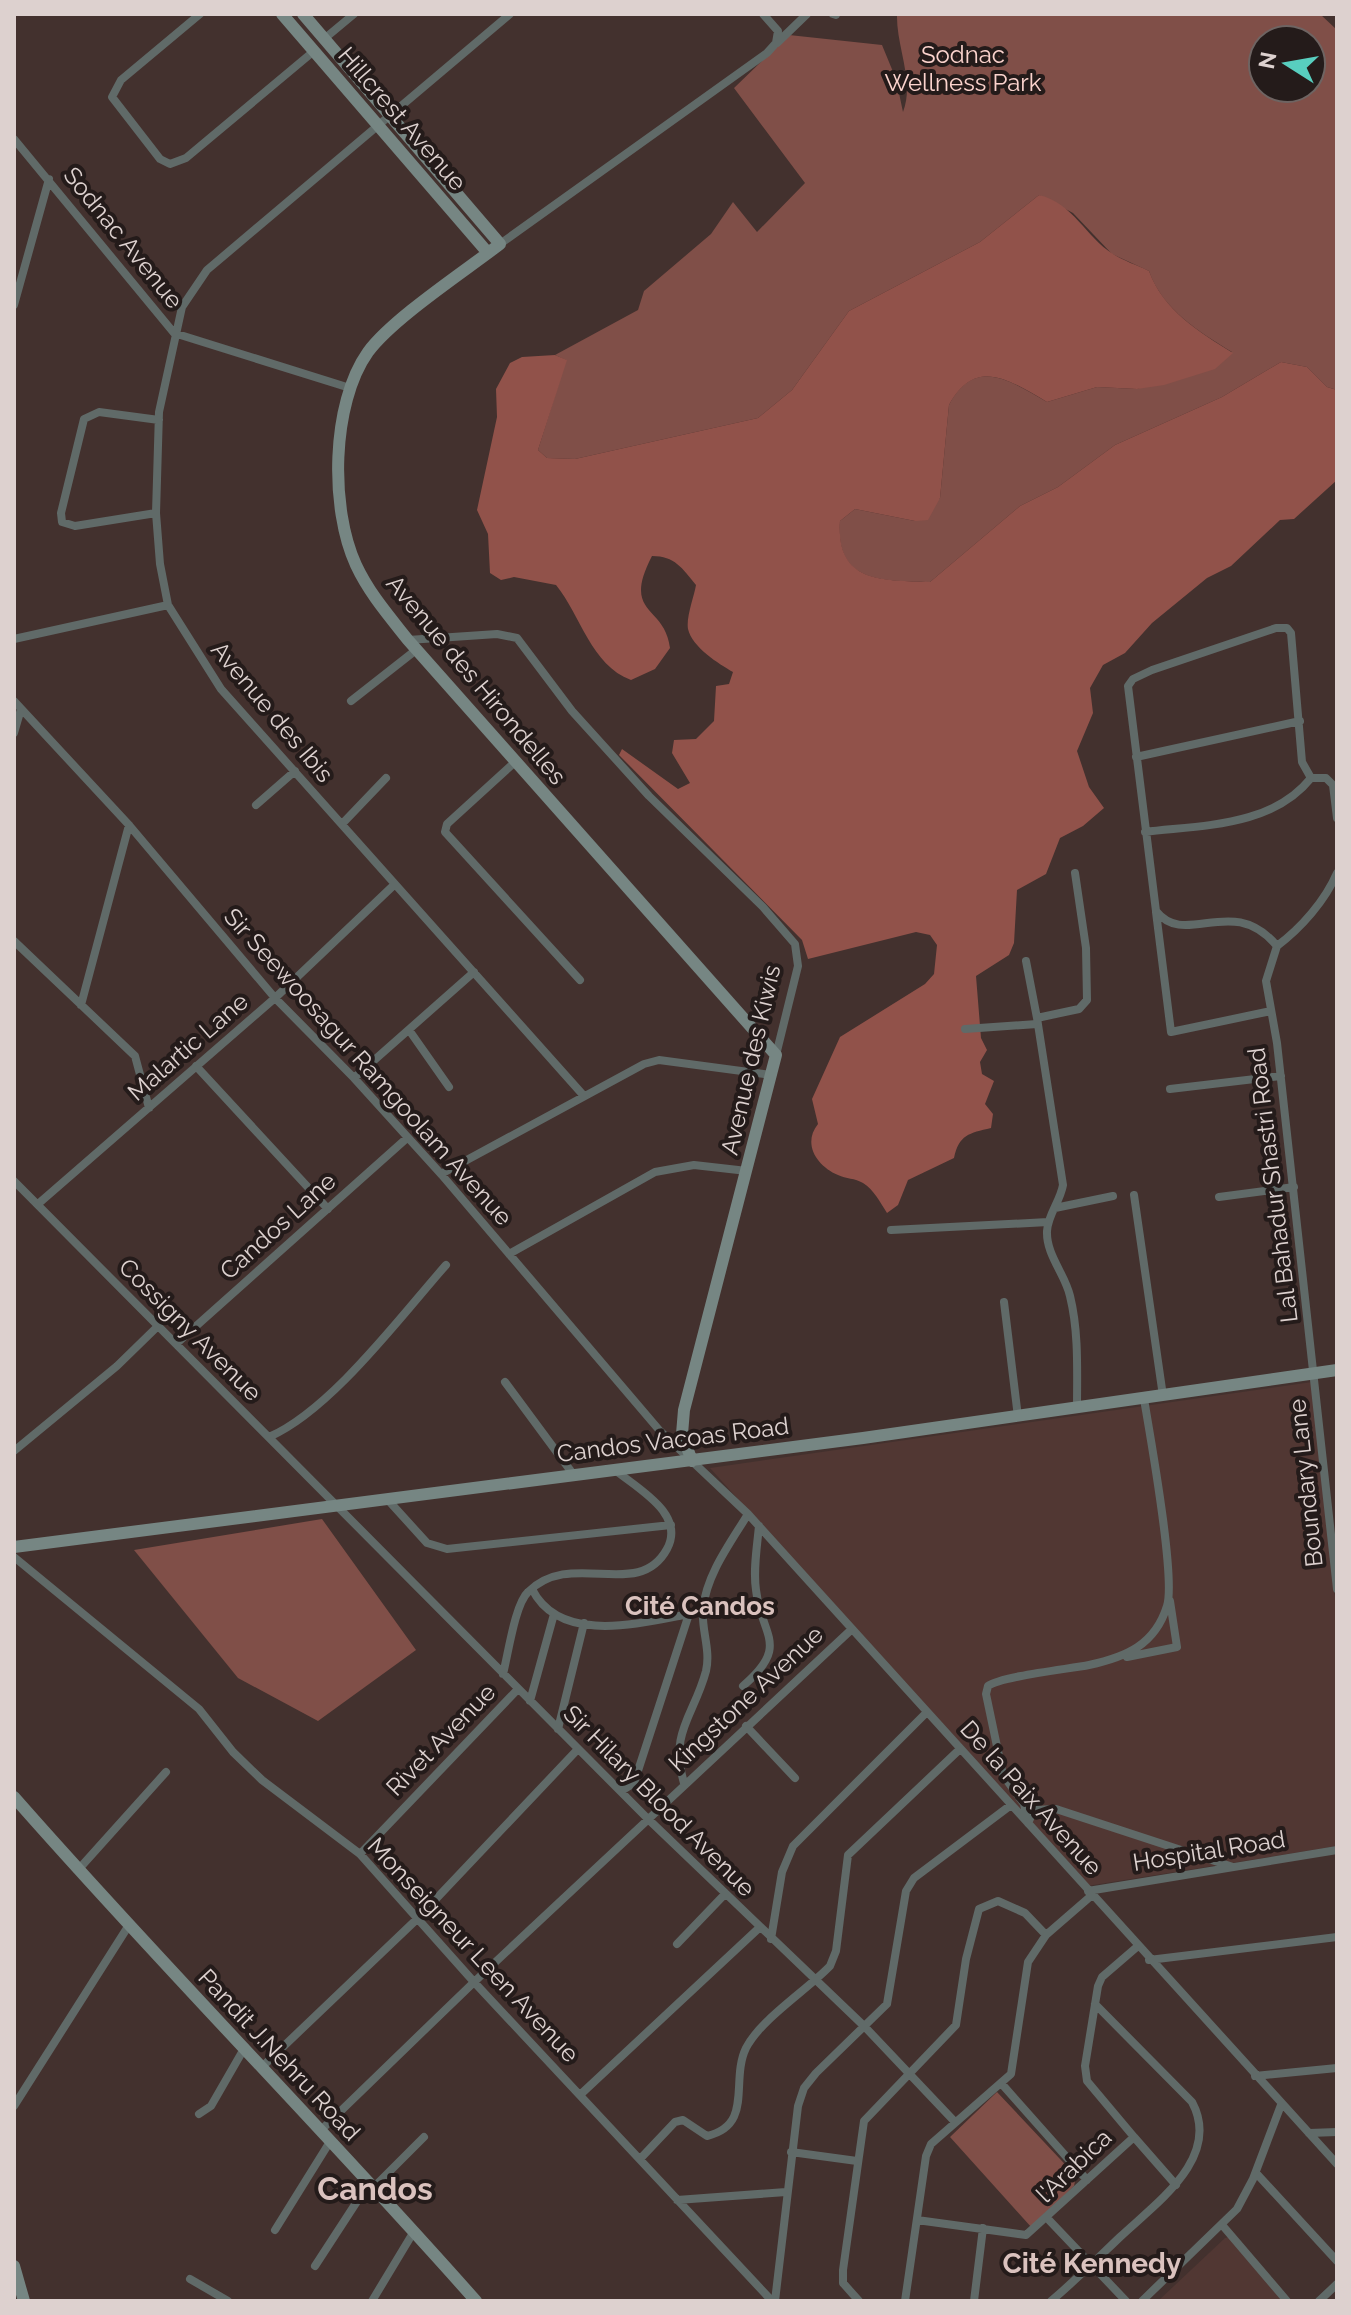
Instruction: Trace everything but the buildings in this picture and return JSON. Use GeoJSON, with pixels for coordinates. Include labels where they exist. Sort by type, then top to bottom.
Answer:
{"type":"FeatureCollection","features":[{"type":"Feature","properties":{"kind":"main road","name":"Hillcrest Avenue"},"geometry":{"type":"LineString","coordinates":[[282,14],[488,253]]}},
{"type":"Feature","properties":{"kind":"main road","name":"Hillcrest Avenue"},"geometry":{"type":"LineString","coordinates":[[303,14],[500,244]]}},
{"type":"Feature","properties":{"kind":"main road","name":"Avenue des Hirondelles"},"geometry":{"type":"LineString","coordinates":[[500,244],[385,334],[368,353],[350,388],[341,423],[338,460],[347,534],[354,562],[370,592],[412,645],[776,1055]]}},
{"type":"Feature","properties":{"kind":"main road","name":"Avenue des Kiwis"},"geometry":{"type":"LineString","coordinates":[[692,1461],[682,1434],[684,1410],[776,1055]]}},
{"type":"Feature","properties":{"kind":"main road","name":"Candos Vacoas Road"},"geometry":{"type":"LineString","coordinates":[[14,1547],[692,1461],[1337,1370]]}},
{"type":"Feature","properties":{"kind":"main road","name":"Pandit J.Nehru Road"},"geometry":{"type":"LineString","coordinates":[[14,1797],[476,2301]]}},
{"type":"Feature","properties":{"kind":"main road"},"geometry":{"type":"LineString","coordinates":[[14,2266],[24,2301]]}},
{"type":"Feature","properties":{"kind":"street"},"geometry":{"type":"LineString","coordinates":[[200,14],[121,80],[112,97],[160,159],[170,164],[186,158],[314,51]]}},
{"type":"Feature","properties":{"kind":"street"},"geometry":{"type":"LineString","coordinates":[[324,39],[354,14]]}},
{"type":"Feature","properties":{"kind":"street","name":"Avenue des Ibis"},"geometry":{"type":"LineString","coordinates":[[510,14],[207,270],[186,299],[174,333],[159,420],[156,513],[160,564],[168,605],[221,689],[584,1096]]}},
{"type":"Feature","properties":{"kind":"street"},"geometry":{"type":"LineString","coordinates":[[763,14],[778,31],[776,43]]}},
{"type":"Feature","properties":{"kind":"street","name":"Avenue des Hirondelles"},"geometry":{"type":"LineString","coordinates":[[500,244],[776,43],[807,14]]}},
{"type":"Feature","properties":{"kind":"street","name":"Sodnac Avenue"},"geometry":{"type":"LineString","coordinates":[[14,139],[174,333],[350,388]]}},
{"type":"Feature","properties":{"kind":"street"},"geometry":{"type":"LineString","coordinates":[[14,305],[16,286],[49,179]]}},
{"type":"Feature","properties":{"kind":"street"},"geometry":{"type":"LineString","coordinates":[[156,513],[75,526],[62,522],[61,513],[84,419],[99,412],[159,420]]}},
{"type":"Feature","properties":{"kind":"street"},"geometry":{"type":"LineString","coordinates":[[14,639],[168,605]]}},
{"type":"Feature","properties":{"kind":"street"},"geometry":{"type":"LineString","coordinates":[[1271,1011],[1171,1032],[1128,698],[1133,679],[1283,626],[1291,633],[1302,762],[1311,778]]}},
{"type":"Feature","properties":{"kind":"street","name":"Avenue des Kiwis"},"geometry":{"type":"LineString","coordinates":[[412,645],[497,634],[517,638],[572,711],[649,796],[763,907],[795,944],[798,956],[787,1024],[776,1055]]}},
{"type":"Feature","properties":{"kind":"street"},"geometry":{"type":"LineString","coordinates":[[351,701],[412,645]]}},
{"type":"Feature","properties":{"kind":"street","name":"Sir Seewoosagur Ramgoolam Avenue"},"geometry":{"type":"LineString","coordinates":[[14,701],[129,825],[275,998],[354,1078],[441,1174],[660,1431],[692,1461]]}},
{"type":"Feature","properties":{"kind":"street"},"geometry":{"type":"LineString","coordinates":[[14,733],[21,709]]}},
{"type":"Feature","properties":{"kind":"street"},"geometry":{"type":"LineString","coordinates":[[1136,757],[1300,721]]}},
{"type":"Feature","properties":{"kind":"street"},"geometry":{"type":"LineString","coordinates":[[515,762],[447,824],[445,832],[580,980]]}},
{"type":"Feature","properties":{"kind":"street"},"geometry":{"type":"LineString","coordinates":[[256,805],[295,771]]}},
{"type":"Feature","properties":{"kind":"street"},"geometry":{"type":"LineString","coordinates":[[342,824],[386,778]]}},
{"type":"Feature","properties":{"kind":"street"},"geometry":{"type":"LineString","coordinates":[[1311,778],[1326,778],[1333,785],[1337,818]]}},
{"type":"Feature","properties":{"kind":"street"},"geometry":{"type":"LineString","coordinates":[[1145,832],[1244,819],[1273,810],[1297,796],[1311,778]]}},
{"type":"Feature","properties":{"kind":"street"},"geometry":{"type":"LineString","coordinates":[[81,1005],[129,825]]}},
{"type":"Feature","properties":{"kind":"street"},"geometry":{"type":"LineString","coordinates":[[965,1029],[1037,1021],[1079,1009],[1087,1000],[1086,948],[1075,873]]}},
{"type":"Feature","properties":{"kind":"street"},"geometry":{"type":"LineString","coordinates":[[1156,911],[1162,919],[1177,925],[1249,922],[1261,928],[1277,946],[1291,935],[1325,896],[1337,873]]}},
{"type":"Feature","properties":{"kind":"street","name":"Malartic Lane"},"geometry":{"type":"LineString","coordinates":[[38,1204],[275,998],[395,884]]}},
{"type":"Feature","properties":{"kind":"street"},"geometry":{"type":"LineString","coordinates":[[14,941],[135,1056],[149,1108]]}},
{"type":"Feature","properties":{"kind":"street","name":"Lal Bahadur Shastri Road"},"geometry":{"type":"LineString","coordinates":[[1277,946],[1266,981],[1281,1076],[1315,1373]]}},
{"type":"Feature","properties":{"kind":"street"},"geometry":{"type":"LineString","coordinates":[[1026,961],[1062,1163],[1063,1185],[1048,1222],[1049,1247],[1069,1290],[1076,1322],[1077,1409]]}},
{"type":"Feature","properties":{"kind":"street"},"geometry":{"type":"LineString","coordinates":[[354,1078],[474,972]]}},
{"type":"Feature","properties":{"kind":"street"},"geometry":{"type":"LineString","coordinates":[[409,1030],[449,1087]]}},
{"type":"Feature","properties":{"kind":"street"},"geometry":{"type":"LineString","coordinates":[[441,1174],[632,1068],[659,1060],[771,1075]]}},
{"type":"Feature","properties":{"kind":"street"},"geometry":{"type":"LineString","coordinates":[[196,1066],[328,1209]]}},
{"type":"Feature","properties":{"kind":"street"},"geometry":{"type":"LineString","coordinates":[[1170,1089],[1281,1076]]}},
{"type":"Feature","properties":{"kind":"street","name":"Candos Lane"},"geometry":{"type":"LineString","coordinates":[[176,1344],[407,1138]]}},
{"type":"Feature","properties":{"kind":"street"},"geometry":{"type":"LineString","coordinates":[[509,1254],[655,1172],[694,1165],[747,1171]]}},
{"type":"Feature","properties":{"kind":"street","name":"Cossigny Avenue"},"geometry":{"type":"LineString","coordinates":[[14,1181],[338,1506]]}},
{"type":"Feature","properties":{"kind":"street"},"geometry":{"type":"LineString","coordinates":[[1219,1197],[1294,1187]]}},
{"type":"Feature","properties":{"kind":"street"},"geometry":{"type":"LineString","coordinates":[[1134,1195],[1163,1396]]}},
{"type":"Feature","properties":{"kind":"street"},"geometry":{"type":"LineString","coordinates":[[1054,1208],[1113,1196]]}},
{"type":"Feature","properties":{"kind":"street"},"geometry":{"type":"LineString","coordinates":[[891,1230],[1048,1222]]}},
{"type":"Feature","properties":{"kind":"street"},"geometry":{"type":"LineString","coordinates":[[269,1437],[298,1423],[366,1355],[446,1265]]}},
{"type":"Feature","properties":{"kind":"street"},"geometry":{"type":"LineString","coordinates":[[1004,1302],[1018,1417]]}},
{"type":"Feature","properties":{"kind":"street"},"geometry":{"type":"LineString","coordinates":[[14,1451],[117,1366],[158,1326]]}},
{"type":"Feature","properties":{"kind":"street","name":"Boundary Lane"},"geometry":{"type":"LineString","coordinates":[[1315,1373],[1337,1589]]}},
{"type":"Feature","properties":{"kind":"street"},"geometry":{"type":"LineString","coordinates":[[505,1382],[573,1474]]}},
{"type":"Feature","properties":{"kind":"street"},"geometry":{"type":"LineString","coordinates":[[1028,1823],[1024,1804],[1003,1775],[986,1694],[988,1686],[1177,1647],[1144,1399]]}},
{"type":"Feature","properties":{"kind":"street","name":"De la Paix Avenue"},"geometry":{"type":"LineString","coordinates":[[692,1461],[748,1514],[1089,1894],[1337,2164]]}},
{"type":"Feature","properties":{"kind":"street"},"geometry":{"type":"LineString","coordinates":[[503,1674],[521,1604],[532,1589],[572,1573],[642,1574],[653,1568],[668,1548],[671,1525],[664,1510],[614,1469]]}},
{"type":"Feature","properties":{"kind":"street"},"geometry":{"type":"LineString","coordinates":[[388,1500],[427,1543],[447,1549],[671,1525]]}},
{"type":"Feature","properties":{"kind":"street","name":"Sir Hilary Blood Avenue"},"geometry":{"type":"LineString","coordinates":[[338,1506],[647,1818],[865,2027],[955,2122]]}},
{"type":"Feature","properties":{"kind":"street"},"geometry":{"type":"LineString","coordinates":[[684,1783],[678,1760],[678,1743],[687,1710],[707,1667],[703,1609],[711,1578],[748,1514]]}},
{"type":"Feature","properties":{"kind":"street"},"geometry":{"type":"LineString","coordinates":[[743,1686],[763,1666],[770,1651],[770,1636],[756,1590],[759,1526]]}},
{"type":"Feature","properties":{"kind":"street","name":"Monseigneur Leen Avenue"},"geometry":{"type":"LineString","coordinates":[[14,1557],[199,1709],[233,1752],[262,1780],[360,1854],[474,1982],[774,2301]]}},
{"type":"Feature","properties":{"kind":"street"},"geometry":{"type":"LineString","coordinates":[[532,1589],[554,1614],[584,1623],[623,1626],[703,1609]]}},
{"type":"Feature","properties":{"kind":"street"},"geometry":{"type":"LineString","coordinates":[[1124,1657],[1153,1632],[1169,1596]]}},
{"type":"Feature","properties":{"kind":"street"},"geometry":{"type":"LineString","coordinates":[[530,1701],[554,1614]]}},
{"type":"Feature","properties":{"kind":"street"},"geometry":{"type":"LineString","coordinates":[[621,1791],[634,1783],[689,1614]]}},
{"type":"Feature","properties":{"kind":"street"},"geometry":{"type":"LineString","coordinates":[[558,1729],[584,1623]]}},
{"type":"Feature","properties":{"kind":"street","name":"Kingstone Avenue"},"geometry":{"type":"LineString","coordinates":[[321,2130],[684,1783],[852,1629]]}},
{"type":"Feature","properties":{"kind":"street","name":"Rivet Avenue"},"geometry":{"type":"LineString","coordinates":[[360,1854],[518,1689]]}},
{"type":"Feature","properties":{"kind":"street"},"geometry":{"type":"LineString","coordinates":[[771,1939],[782,1872],[793,1846],[927,1712]]}},
{"type":"Feature","properties":{"kind":"street"},"geometry":{"type":"LineString","coordinates":[[746,1726],[795,1778]]}},
{"type":"Feature","properties":{"kind":"street"},"geometry":{"type":"LineString","coordinates":[[263,2066],[417,1919],[578,1749]]}},
{"type":"Feature","properties":{"kind":"street"},"geometry":{"type":"LineString","coordinates":[[640,2159],[675,2122],[683,2120],[707,2136],[722,2132],[733,2121],[747,2048],[830,1966],[836,1951],[848,1855],[960,1749]]}},
{"type":"Feature","properties":{"kind":"street"},"geometry":{"type":"LineString","coordinates":[[78,1870],[166,1772]]}},
{"type":"Feature","properties":{"kind":"street"},"geometry":{"type":"LineString","coordinates":[[774,2301],[791,2152],[804,2088],[887,2004],[903,1907],[914,1878],[1011,1805]]}},
{"type":"Feature","properties":{"kind":"street"},"geometry":{"type":"LineString","coordinates":[[1028,1823],[1034,1810],[1056,1809],[1236,1868]]}},
{"type":"Feature","properties":{"kind":"street","name":"Hospital Road"},"geometry":{"type":"LineString","coordinates":[[1089,1894],[1337,1850]]}},
{"type":"Feature","properties":{"kind":"street"},"geometry":{"type":"LineString","coordinates":[[677,1944],[725,1894]]}},
{"type":"Feature","properties":{"kind":"street"},"geometry":{"type":"LineString","coordinates":[[905,2301],[926,2156],[931,2144],[1011,2074],[1028,1962],[1046,1935],[1089,1894]]}},
{"type":"Feature","properties":{"kind":"street"},"geometry":{"type":"LineString","coordinates":[[859,2301],[843,2283],[864,2121],[956,2025],[966,1959],[979,1909],[998,1901],[1025,1913],[1046,1935]]}},
{"type":"Feature","properties":{"kind":"street"},"geometry":{"type":"LineString","coordinates":[[14,2106],[129,1925]]}},
{"type":"Feature","properties":{"kind":"street"},"geometry":{"type":"LineString","coordinates":[[581,2094],[759,1928]]}},
{"type":"Feature","properties":{"kind":"street"},"geometry":{"type":"LineString","coordinates":[[1149,1960],[1337,1937]]}},
{"type":"Feature","properties":{"kind":"street","name":"l'Arabica"},"geometry":{"type":"LineString","coordinates":[[917,2220],[1026,2235],[1048,2219],[1134,2137],[1087,2081],[1085,2066],[1102,1977],[1138,1946]]}},
{"type":"Feature","properties":{"kind":"street"},"geometry":{"type":"LineString","coordinates":[[1051,2301],[1176,2185],[1193,2159],[1201,2119],[1192,2102],[1095,2004]]}},
{"type":"Feature","properties":{"kind":"street"},"geometry":{"type":"LineString","coordinates":[[199,2114],[211,2106],[245,2047]]}},
{"type":"Feature","properties":{"kind":"street"},"geometry":{"type":"LineString","coordinates":[[1255,2076],[1337,2068]]}},
{"type":"Feature","properties":{"kind":"street"},"geometry":{"type":"LineString","coordinates":[[1001,2083],[1087,2180]]}},
{"type":"Feature","properties":{"kind":"street"},"geometry":{"type":"LineString","coordinates":[[1142,2301],[1223,2226],[1246,2197],[1281,2105]]}},
{"type":"Feature","properties":{"kind":"street"},"geometry":{"type":"LineString","coordinates":[[1309,2133],[1337,2132]]}},
{"type":"Feature","properties":{"kind":"street"},"geometry":{"type":"LineString","coordinates":[[315,2266],[371,2186],[424,2137]]}},
{"type":"Feature","properties":{"kind":"street"},"geometry":{"type":"LineString","coordinates":[[1134,2137],[1176,2185]]}},
{"type":"Feature","properties":{"kind":"street"},"geometry":{"type":"LineString","coordinates":[[275,2230],[331,2140]]}},
{"type":"Feature","properties":{"kind":"street"},"geometry":{"type":"LineString","coordinates":[[791,2152],[857,2161]]}},
{"type":"Feature","properties":{"kind":"street"},"geometry":{"type":"LineString","coordinates":[[1256,2173],[1337,2261]]}},
{"type":"Feature","properties":{"kind":"street"},"geometry":{"type":"LineString","coordinates":[[677,2200],[786,2192]]}},
{"type":"Feature","properties":{"kind":"street"},"geometry":{"type":"LineString","coordinates":[[1048,2219],[1126,2301]]}},
{"type":"Feature","properties":{"kind":"street"},"geometry":{"type":"LineString","coordinates":[[1223,2226],[1287,2301]]}},
{"type":"Feature","properties":{"kind":"street"},"geometry":{"type":"LineString","coordinates":[[974,2301],[983,2228]]}},
{"type":"Feature","properties":{"kind":"street"},"geometry":{"type":"LineString","coordinates":[[372,2301],[413,2233]]}},
{"type":"Feature","properties":{"kind":"street"},"geometry":{"type":"LineString","coordinates":[[190,2279],[228,2301]]}},
{"type":"Feature","properties":{"kind":"street"},"geometry":{"type":"LineString","coordinates":[[1319,2301],[1337,2284]]}},
{"type":"Feature","properties":{"kind":"shaded area"},"geometry":{"type":"Polygon","coordinates":[[[1039,195],[1061,205],[1113,254],[1149,271],[1155,285],[1173,309],[1233,353],[1215,369],[1164,385],[1137,389],[1097,387],[1047,402],[995,377],[971,381],[949,405],[940,498],[928,520],[915,521],[855,509],[840,521],[841,542],[846,557],[854,567],[880,578],[930,582],[1020,506],[1058,487],[1115,445],[1222,397],[1281,362],[1307,367],[1327,387],[1337,390],[1337,480],[1294,519],[1280,520],[1231,566],[1207,578],[1152,623],[1125,653],[1103,665],[1090,688],[1093,713],[1077,751],[1089,787],[1104,808],[1083,826],[1060,838],[1046,874],[1017,890],[1014,943],[1009,955],[976,976],[981,1038],[987,1050],[980,1062],[982,1074],[994,1081],[985,1104],[993,1114],[991,1128],[966,1136],[954,1158],[908,1180],[898,1205],[887,1213],[867,1186],[830,1171],[814,1154],[811,1139],[818,1124],[812,1099],[840,1037],[925,984],[934,974],[937,945],[930,935],[916,932],[808,959],[802,940],[619,755],[622,749],[678,789],[690,783],[672,753],[674,740],[696,739],[714,721],[716,686],[729,684],[733,672],[707,654],[688,629],[696,585],[672,561],[652,556],[641,590],[643,600],[667,634],[670,648],[655,669],[631,680],[617,673],[596,652],[556,585],[514,577],[501,580],[490,573],[488,534],[477,510],[497,417],[496,389],[510,363],[522,357],[555,355],[567,360],[538,450],[547,458],[575,459],[758,418],[792,390],[849,311],[980,242],[1039,195]]]}},
{"type":"Feature","properties":{"kind":"shaded area"},"geometry":{"type":"Polygon","coordinates":[[[1312,1382],[1337,1615],[1337,1846],[1087,1886],[710,1468],[1312,1382]]]}},
{"type":"Feature","properties":{"kind":"shaded area"},"geometry":{"type":"Polygon","coordinates":[[[1229,2237],[1283,2301],[1158,2301],[1225,2238],[1229,2237]]]}},
{"type":"Feature","properties":{"kind":"green space","name":"Sodnac Wellness Park"},"geometry":{"type":"Polygon","coordinates":[[[897,14],[1320,14],[1337,30],[1337,390],[1327,387],[1307,367],[1281,362],[1222,397],[1115,445],[1058,487],[1020,506],[930,582],[880,578],[854,567],[845,557],[840,521],[855,509],[915,521],[940,498],[949,405],[970,381],[995,377],[1047,402],[1097,387],[1137,389],[1232,352],[1195,328],[1172,308],[1149,271],[1112,254],[1073,213],[1039,195],[980,242],[849,311],[792,390],[758,418],[575,459],[547,458],[538,450],[566,360],[555,355],[638,310],[644,291],[711,234],[733,202],[757,232],[805,183],[734,88],[789,35],[882,45],[896,79],[903,112],[906,76],[897,14]]]}},
{"type":"Feature","properties":{"kind":"green space"},"geometry":{"type":"Polygon","coordinates":[[[322,1519],[416,1650],[318,1721],[238,1678],[134,1550],[322,1519]]]}},
{"type":"Feature","properties":{"kind":"green space"},"geometry":{"type":"Polygon","coordinates":[[[997,2092],[1076,2176],[1074,2186],[1032,2228],[950,2137],[997,2092]]]}},
{"type":"Feature","properties":{"kind":"district","name":"Cité Candos"},"geometry":{"type":"Point","coordinates":[700,1606]}},
{"type":"Feature","properties":{"kind":"district","name":"Candos"},"geometry":{"type":"Point","coordinates":[375,2189]}},
{"type":"Feature","properties":{"kind":"district","name":"Cité Kennedy"},"geometry":{"type":"Point","coordinates":[1092,2263]}}]}
